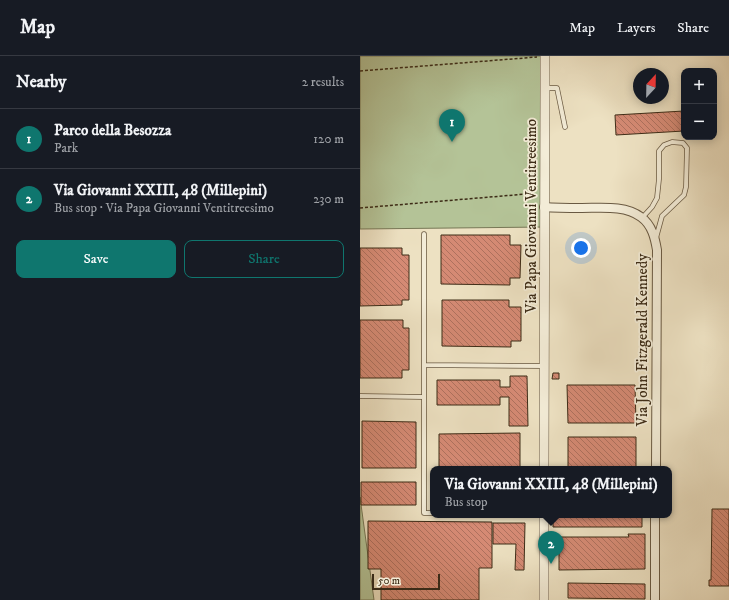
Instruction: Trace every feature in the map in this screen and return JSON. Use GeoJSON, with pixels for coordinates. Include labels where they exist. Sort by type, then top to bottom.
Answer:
{"type":"FeatureCollection","features":[{"type":"Feature","properties":{"kind":"street","name":"Via Papa Giovanni Ventitreesimo"},"geometry":{"type":"LineString","coordinates":[[544,466],[545,56]]}},
{"type":"Feature","properties":{"kind":"street"},"geometry":{"type":"LineString","coordinates":[[544,207],[616,208],[631,212],[642,218]]}},
{"type":"Feature","properties":{"kind":"street","name":"Via John Fitzgerald Kennedy"},"geometry":{"type":"LineString","coordinates":[[642,218],[652,232],[657,250],[656,466]]}},
{"type":"Feature","properties":{"kind":"street"},"geometry":{"type":"LineString","coordinates":[[544,518],[544,600]]}},
{"type":"Feature","properties":{"kind":"street"},"geometry":{"type":"LineString","coordinates":[[655,518],[655,600]]}},
{"type":"Feature","properties":{"kind":"lane"},"geometry":{"type":"LineString","coordinates":[[545,88],[557,88],[565,127]]}},
{"type":"Feature","properties":{"kind":"lane"},"geometry":{"type":"LineString","coordinates":[[642,218],[657,198],[659,151],[668,143],[672,142],[683,144],[687,148],[686,187],[684,195],[662,216],[655,240]]}},
{"type":"Feature","properties":{"kind":"lane"},"geometry":{"type":"LineString","coordinates":[[424,234],[424,513],[430,513]]}},
{"type":"Feature","properties":{"kind":"lane"},"geometry":{"type":"LineString","coordinates":[[424,364],[544,366]]}},
{"type":"Feature","properties":{"kind":"lane"},"geometry":{"type":"LineString","coordinates":[[360,396],[424,397]]}},
{"type":"Feature","properties":{"kind":"path"},"geometry":{"type":"LineString","coordinates":[[360,71],[545,56]]}},
{"type":"Feature","properties":{"kind":"path"},"geometry":{"type":"LineString","coordinates":[[360,208],[532,194]]}},
{"type":"Feature","properties":{"kind":"green space"},"geometry":{"type":"Polygon","coordinates":[[[360,56],[543,56],[545,227],[360,229],[360,56]]]}},
{"type":"Feature","properties":{"kind":"green space"},"geometry":{"type":"Polygon","coordinates":[[[360,497],[374,600],[360,600],[360,497]]]}},
{"type":"Feature","properties":{"kind":"building"},"geometry":{"type":"Polygon","coordinates":[[[681,111],[681,131],[616,135],[615,115],[681,111]]]}},
{"type":"Feature","properties":{"kind":"building"},"geometry":{"type":"Polygon","coordinates":[[[441,235],[510,235],[510,245],[521,245],[520,278],[510,278],[510,285],[441,284],[441,235]]]}},
{"type":"Feature","properties":{"kind":"building"},"geometry":{"type":"Polygon","coordinates":[[[360,248],[402,248],[402,255],[409,255],[409,300],[402,300],[402,305],[360,306],[360,248]]]}},
{"type":"Feature","properties":{"kind":"building"},"geometry":{"type":"Polygon","coordinates":[[[442,300],[509,300],[509,307],[521,307],[521,341],[511,341],[511,347],[442,346],[442,300]]]}},
{"type":"Feature","properties":{"kind":"building"},"geometry":{"type":"Polygon","coordinates":[[[360,320],[403,320],[403,328],[409,328],[409,370],[402,370],[402,378],[360,378],[360,320]]]}},
{"type":"Feature","properties":{"kind":"building"},"geometry":{"type":"Polygon","coordinates":[[[553,373],[559,373],[559,379],[552,379],[553,373]]]}},
{"type":"Feature","properties":{"kind":"building"},"geometry":{"type":"Polygon","coordinates":[[[510,376],[527,376],[528,426],[509,426],[509,397],[500,397],[500,405],[437,405],[437,380],[500,380],[500,387],[510,387],[510,376]]]}},
{"type":"Feature","properties":{"kind":"building"},"geometry":{"type":"Polygon","coordinates":[[[567,385],[635,385],[636,423],[568,423],[567,385]]]}},
{"type":"Feature","properties":{"kind":"building"},"geometry":{"type":"Polygon","coordinates":[[[362,421],[416,422],[416,468],[362,468],[362,421]]]}},
{"type":"Feature","properties":{"kind":"building"},"geometry":{"type":"Polygon","coordinates":[[[520,433],[520,466],[439,466],[439,434],[520,433]]]}},
{"type":"Feature","properties":{"kind":"building"},"geometry":{"type":"Polygon","coordinates":[[[568,437],[636,437],[636,466],[568,466],[568,437]]]}},
{"type":"Feature","properties":{"kind":"building"},"geometry":{"type":"Polygon","coordinates":[[[361,482],[416,482],[416,505],[361,505],[361,482]]]}},
{"type":"Feature","properties":{"kind":"building"},"geometry":{"type":"Polygon","coordinates":[[[712,509],[729,509],[729,586],[709,586],[709,580],[711,580],[712,509]]]}},
{"type":"Feature","properties":{"kind":"building"},"geometry":{"type":"Polygon","coordinates":[[[553,518],[642,518],[642,527],[553,527],[553,518]]]}},
{"type":"Feature","properties":{"kind":"building"},"geometry":{"type":"Polygon","coordinates":[[[368,521],[492,522],[492,568],[479,568],[479,600],[381,600],[381,569],[368,569],[368,521]]]}},
{"type":"Feature","properties":{"kind":"building"},"geometry":{"type":"Polygon","coordinates":[[[493,523],[525,523],[524,570],[515,570],[516,544],[493,544],[493,523]]]}},
{"type":"Feature","properties":{"kind":"building"},"geometry":{"type":"Polygon","coordinates":[[[628,534],[645,534],[645,569],[559,570],[559,537],[629,537],[628,534]]]}},
{"type":"Feature","properties":{"kind":"building"},"geometry":{"type":"Polygon","coordinates":[[[568,583],[645,584],[645,599],[568,598],[568,583]]]}},
{"type":"Feature","properties":{"kind":"place","name":"Parco della Besozza"},"geometry":{"type":"Point","coordinates":[452,142]}},
{"type":"Feature","properties":{"kind":"place","name":"Via Giovanni XXIII, 48 (Millepini)"},"geometry":{"type":"Point","coordinates":[551,564]}}]}
